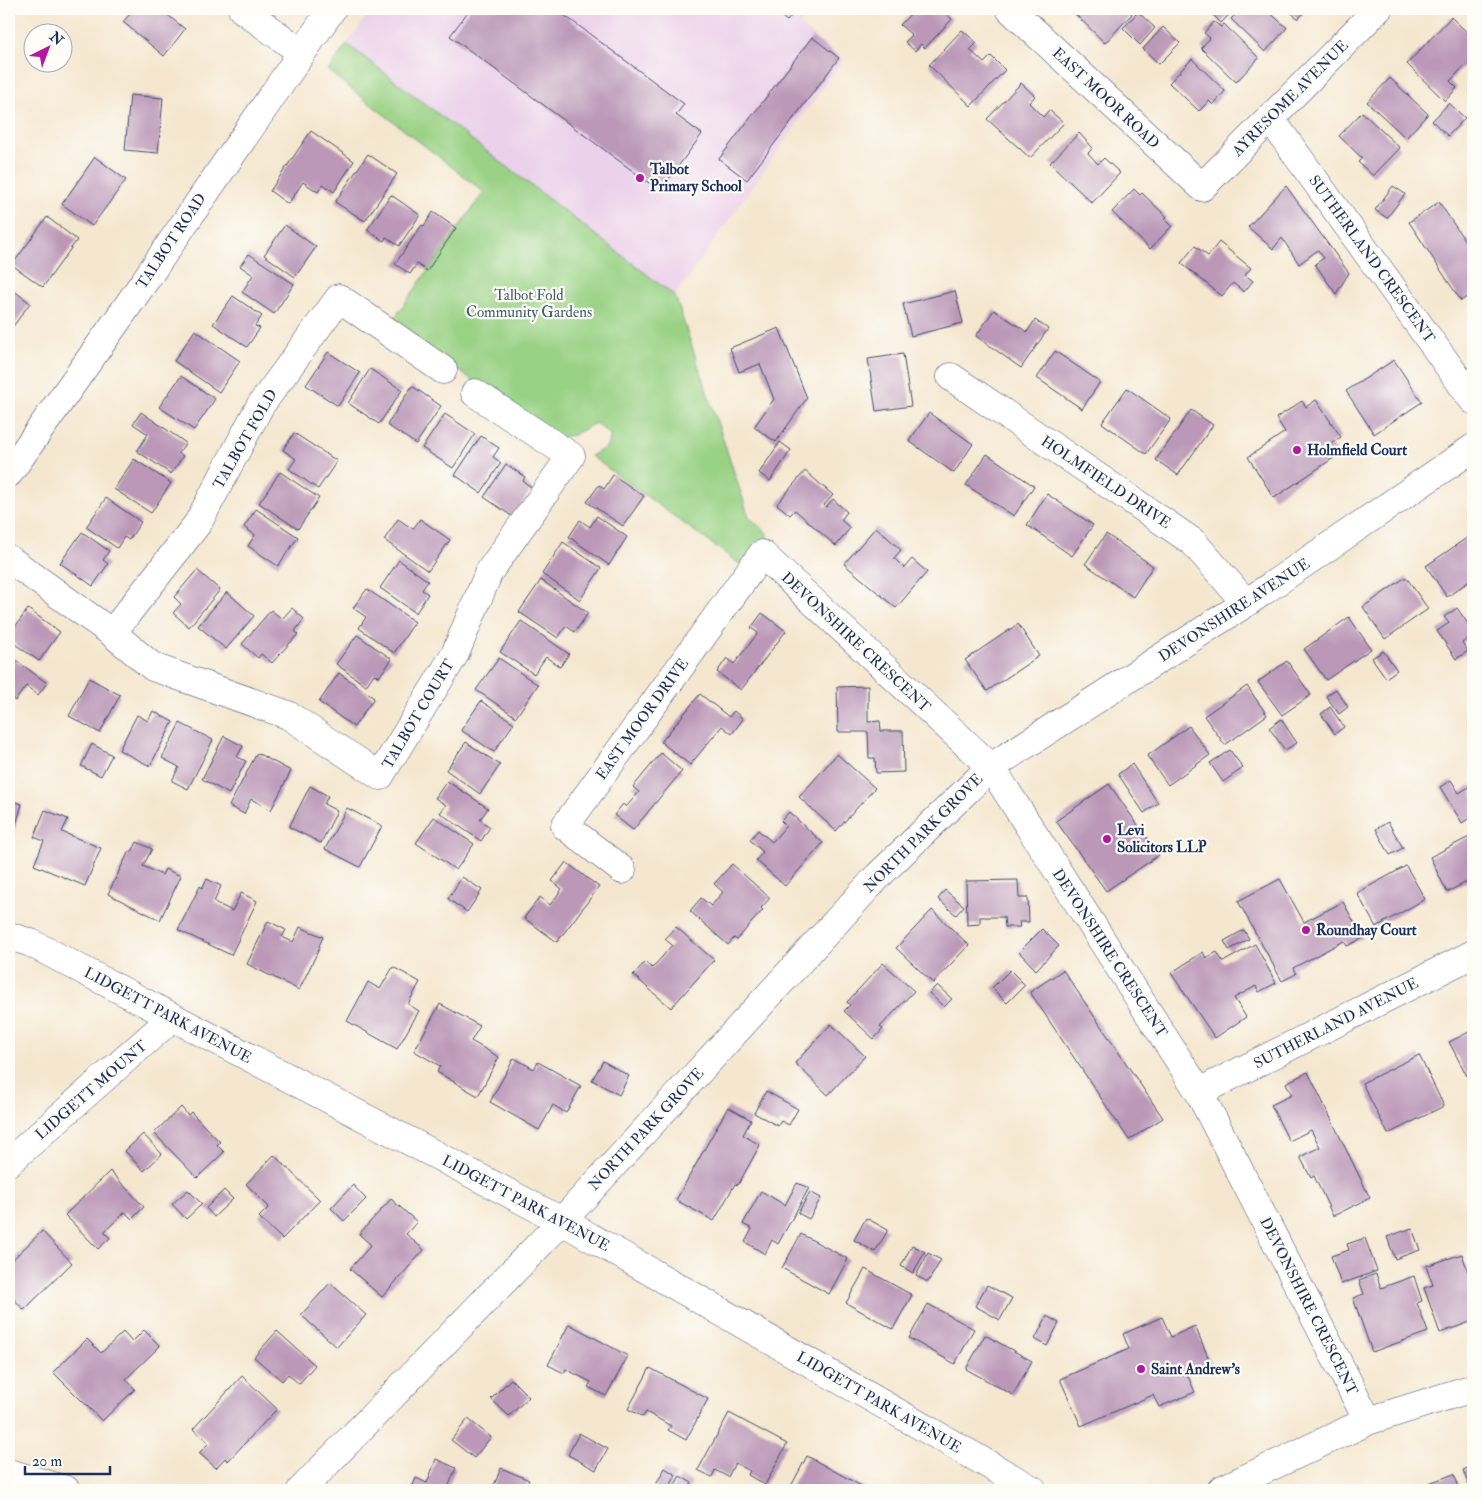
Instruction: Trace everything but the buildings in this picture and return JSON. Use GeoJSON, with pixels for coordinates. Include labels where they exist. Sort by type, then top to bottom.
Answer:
{"type":"FeatureCollection","features":[{"type":"Feature","properties":{"kind":"street"},"geometry":{"type":"LineString","coordinates":[[242,9],[301,52]]}},
{"type":"Feature","properties":{"kind":"street","name":"TALBOT ROAD"},"geometry":{"type":"LineString","coordinates":[[9,473],[124,311],[332,9]]}},
{"type":"Feature","properties":{"kind":"street","name":"EAST MOOR ROAD"},"geometry":{"type":"LineString","coordinates":[[1010,9],[1202,187]]}},
{"type":"Feature","properties":{"kind":"street","name":"AYRESOME AVENUE"},"geometry":{"type":"LineString","coordinates":[[1202,187],[1378,9]]}},
{"type":"Feature","properties":{"kind":"street","name":"SUTHERLAND CRESCENT"},"geometry":{"type":"LineString","coordinates":[[1270,118],[1473,400]]}},
{"type":"Feature","properties":{"kind":"street","name":"TALBOT FOLD"},"geometry":{"type":"LineString","coordinates":[[112,633],[198,523],[260,406],[339,298],[443,370]]}},
{"type":"Feature","properties":{"kind":"street","name":"HOLMFIELD DRIVE"},"geometry":{"type":"LineString","coordinates":[[951,378],[1193,542],[1246,603]]}},
{"type":"Feature","properties":{"kind":"street","name":"TALBOT COURT"},"geometry":{"type":"LineString","coordinates":[[9,558],[112,633],[153,667],[288,715],[380,776],[454,654],[489,572],[571,456],[476,393]]}},
{"type":"Feature","properties":{"kind":"street","name":"DEVONSHIRE AVENUE"},"geometry":{"type":"LineString","coordinates":[[991,767],[1246,603],[1473,448]]}},
{"type":"Feature","properties":{"kind":"street","name":"DEVONSHIRE CRESCENT"},"geometry":{"type":"LineString","coordinates":[[762,554],[991,767],[1199,1092],[1368,1421]]}},
{"type":"Feature","properties":{"kind":"street","name":"EAST MOOR DRIVE"},"geometry":{"type":"LineString","coordinates":[[622,870],[565,826],[762,554]]}},
{"type":"Feature","properties":{"kind":"street","name":"NORTH PARK GROVE"},"geometry":{"type":"LineString","coordinates":[[301,1490],[562,1221],[878,876],[991,767]]}},
{"type":"Feature","properties":{"kind":"street","name":"LIDGETT PARK AVENUE"},"geometry":{"type":"LineString","coordinates":[[9,936],[31,943],[562,1221],[1033,1490]]}},
{"type":"Feature","properties":{"kind":"street","name":"SUTHERLAND AVENUE"},"geometry":{"type":"LineString","coordinates":[[1199,1092],[1473,954]]}},
{"type":"Feature","properties":{"kind":"street","name":"LIDGETT MOUNT"},"geometry":{"type":"LineString","coordinates":[[9,1162],[173,1018]]}},
{"type":"Feature","properties":{"kind":"street"},"geometry":{"type":"LineString","coordinates":[[1222,1490],[1368,1421],[1473,1388]]}},
{"type":"Feature","properties":{"kind":"street"},"geometry":{"type":"LineString","coordinates":[[9,1474],[66,1490]]}},
{"type":"Feature","properties":{"kind":"shaded area","name":"Talbot Primary School"},"geometry":{"type":"Polygon","coordinates":[[[372,9],[812,9],[800,25],[843,59],[675,296],[347,44],[372,9]]]}},
{"type":"Feature","properties":{"kind":"green space","name":"Talbot Fold Community Gardens"},"geometry":{"type":"Polygon","coordinates":[[[347,44],[675,296],[749,517],[769,535],[741,565],[591,456],[607,447],[611,435],[595,423],[573,435],[558,438],[390,324],[484,192],[328,71],[347,44]]]}},
{"type":"Feature","properties":{"kind":"place","name":"Talbot Primary School"},"geometry":{"type":"Point","coordinates":[640,178]}},
{"type":"Feature","properties":{"kind":"place","name":"Holmfield Court"},"geometry":{"type":"Point","coordinates":[1297,450]}},
{"type":"Feature","properties":{"kind":"place","name":"Levi Solicitors LLP"},"geometry":{"type":"Point","coordinates":[1107,839]}},
{"type":"Feature","properties":{"kind":"place","name":"Roundhay Court"},"geometry":{"type":"Point","coordinates":[1306,930]}},
{"type":"Feature","properties":{"kind":"place","name":"Saint Andrew's"},"geometry":{"type":"Point","coordinates":[1141,1369]}}]}
